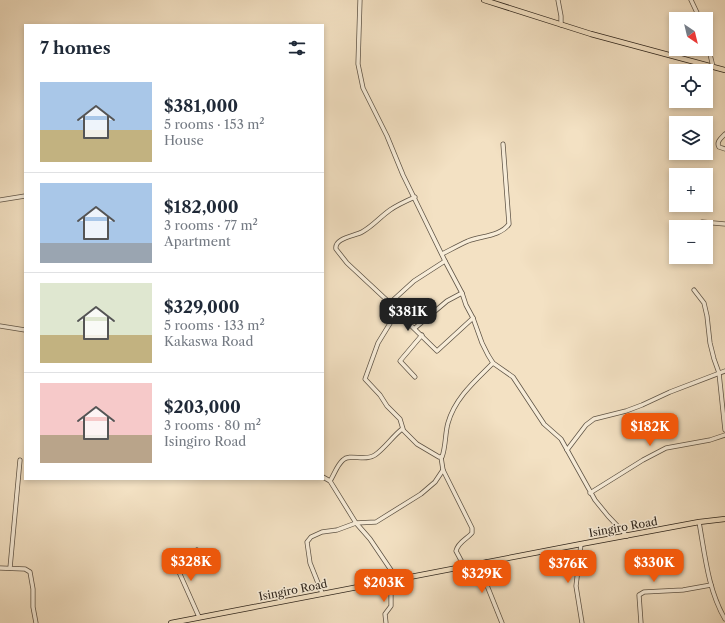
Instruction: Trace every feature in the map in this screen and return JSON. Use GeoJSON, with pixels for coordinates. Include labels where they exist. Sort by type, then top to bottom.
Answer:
{"type":"FeatureCollection","features":[{"type":"Feature","properties":{"kind":"main road"},"geometry":{"type":"LineString","coordinates":[[484,0],[561,25],[702,64]]}},
{"type":"Feature","properties":{"kind":"main road"},"geometry":{"type":"LineString","coordinates":[[713,67],[725,70]]}},
{"type":"Feature","properties":{"kind":"main road","name":"Isingiro Road"},"geometry":{"type":"LineString","coordinates":[[171,623],[192,621],[199,616],[581,544],[699,522],[725,519]]}},
{"type":"Feature","properties":{"kind":"street"},"geometry":{"type":"LineString","coordinates":[[360,0],[358,64],[360,80],[387,136],[400,170],[462,293],[482,343],[493,363],[513,377],[544,424],[561,439],[590,493],[608,516],[628,536]]}},
{"type":"Feature","properties":{"kind":"street"},"geometry":{"type":"LineString","coordinates":[[558,0],[561,25]]}},
{"type":"Feature","properties":{"kind":"street"},"geometry":{"type":"LineString","coordinates":[[691,0],[697,12]]}},
{"type":"Feature","properties":{"kind":"street"},"geometry":{"type":"LineString","coordinates":[[725,134],[717,144],[719,147],[725,149]]}},
{"type":"Feature","properties":{"kind":"street"},"geometry":{"type":"LineString","coordinates":[[442,254],[464,243],[495,233],[509,224],[503,144]]}},
{"type":"Feature","properties":{"kind":"street"},"geometry":{"type":"LineString","coordinates":[[0,200],[24,196]]}},
{"type":"Feature","properties":{"kind":"street"},"geometry":{"type":"LineString","coordinates":[[414,197],[393,208],[369,228],[340,241],[335,246],[347,263],[392,304],[394,309],[438,351],[473,318]]}},
{"type":"Feature","properties":{"kind":"street"},"geometry":{"type":"LineString","coordinates":[[713,223],[725,224]]}},
{"type":"Feature","properties":{"kind":"street"},"geometry":{"type":"LineString","coordinates":[[392,304],[392,301],[414,281],[445,261]]}},
{"type":"Feature","properties":{"kind":"street"},"geometry":{"type":"LineString","coordinates":[[694,290],[704,303],[707,316],[710,343],[719,373],[725,430]]}},
{"type":"Feature","properties":{"kind":"street"},"geometry":{"type":"LineString","coordinates":[[415,328],[442,305],[462,293]]}},
{"type":"Feature","properties":{"kind":"street"},"geometry":{"type":"LineString","coordinates":[[397,312],[378,343],[365,379],[380,396],[386,406],[400,419],[403,429],[417,444],[441,457]]}},
{"type":"Feature","properties":{"kind":"street"},"geometry":{"type":"LineString","coordinates":[[0,326],[24,330]]}},
{"type":"Feature","properties":{"kind":"street"},"geometry":{"type":"LineString","coordinates":[[414,377],[400,361],[422,335]]}},
{"type":"Feature","properties":{"kind":"street"},"geometry":{"type":"LineString","coordinates":[[464,566],[456,551],[456,548],[472,533],[472,528],[443,470],[441,457],[446,430],[454,406],[459,398],[493,363]]}},
{"type":"Feature","properties":{"kind":"street"},"geometry":{"type":"LineString","coordinates":[[567,450],[586,425],[594,419],[642,406],[670,392],[725,371]]}},
{"type":"Feature","properties":{"kind":"street"},"geometry":{"type":"LineString","coordinates":[[330,481],[344,458],[370,458],[380,451],[400,430],[403,429]]}},
{"type":"Feature","properties":{"kind":"street"},"geometry":{"type":"LineString","coordinates":[[590,493],[643,460],[666,448],[710,440],[725,435]]}},
{"type":"Feature","properties":{"kind":"street"},"geometry":{"type":"LineString","coordinates":[[10,568],[20,460]]}},
{"type":"Feature","properties":{"kind":"street"},"geometry":{"type":"LineString","coordinates":[[322,593],[310,563],[307,542],[308,538],[322,532],[336,530],[356,523],[376,522],[421,494],[435,482],[443,470]]}},
{"type":"Feature","properties":{"kind":"street"},"geometry":{"type":"LineString","coordinates":[[324,478],[330,481],[356,523],[370,540],[397,579]]}},
{"type":"Feature","properties":{"kind":"street"},"geometry":{"type":"LineString","coordinates":[[699,522],[711,585],[715,599],[725,619]]}},
{"type":"Feature","properties":{"kind":"street"},"geometry":{"type":"LineString","coordinates":[[581,544],[576,586],[582,623]]}},
{"type":"Feature","properties":{"kind":"street"},"geometry":{"type":"LineString","coordinates":[[197,550],[179,572],[199,616]]}},
{"type":"Feature","properties":{"kind":"street"},"geometry":{"type":"LineString","coordinates":[[486,562],[484,578],[502,623]]}},
{"type":"Feature","properties":{"kind":"street"},"geometry":{"type":"LineString","coordinates":[[0,568],[25,569],[30,572],[36,623]]}},
{"type":"Feature","properties":{"kind":"street"},"geometry":{"type":"LineString","coordinates":[[386,623],[385,614],[392,603],[391,580]]}},
{"type":"Feature","properties":{"kind":"street"},"geometry":{"type":"LineString","coordinates":[[641,623],[639,596],[644,592],[683,590],[711,585]]}}]}
